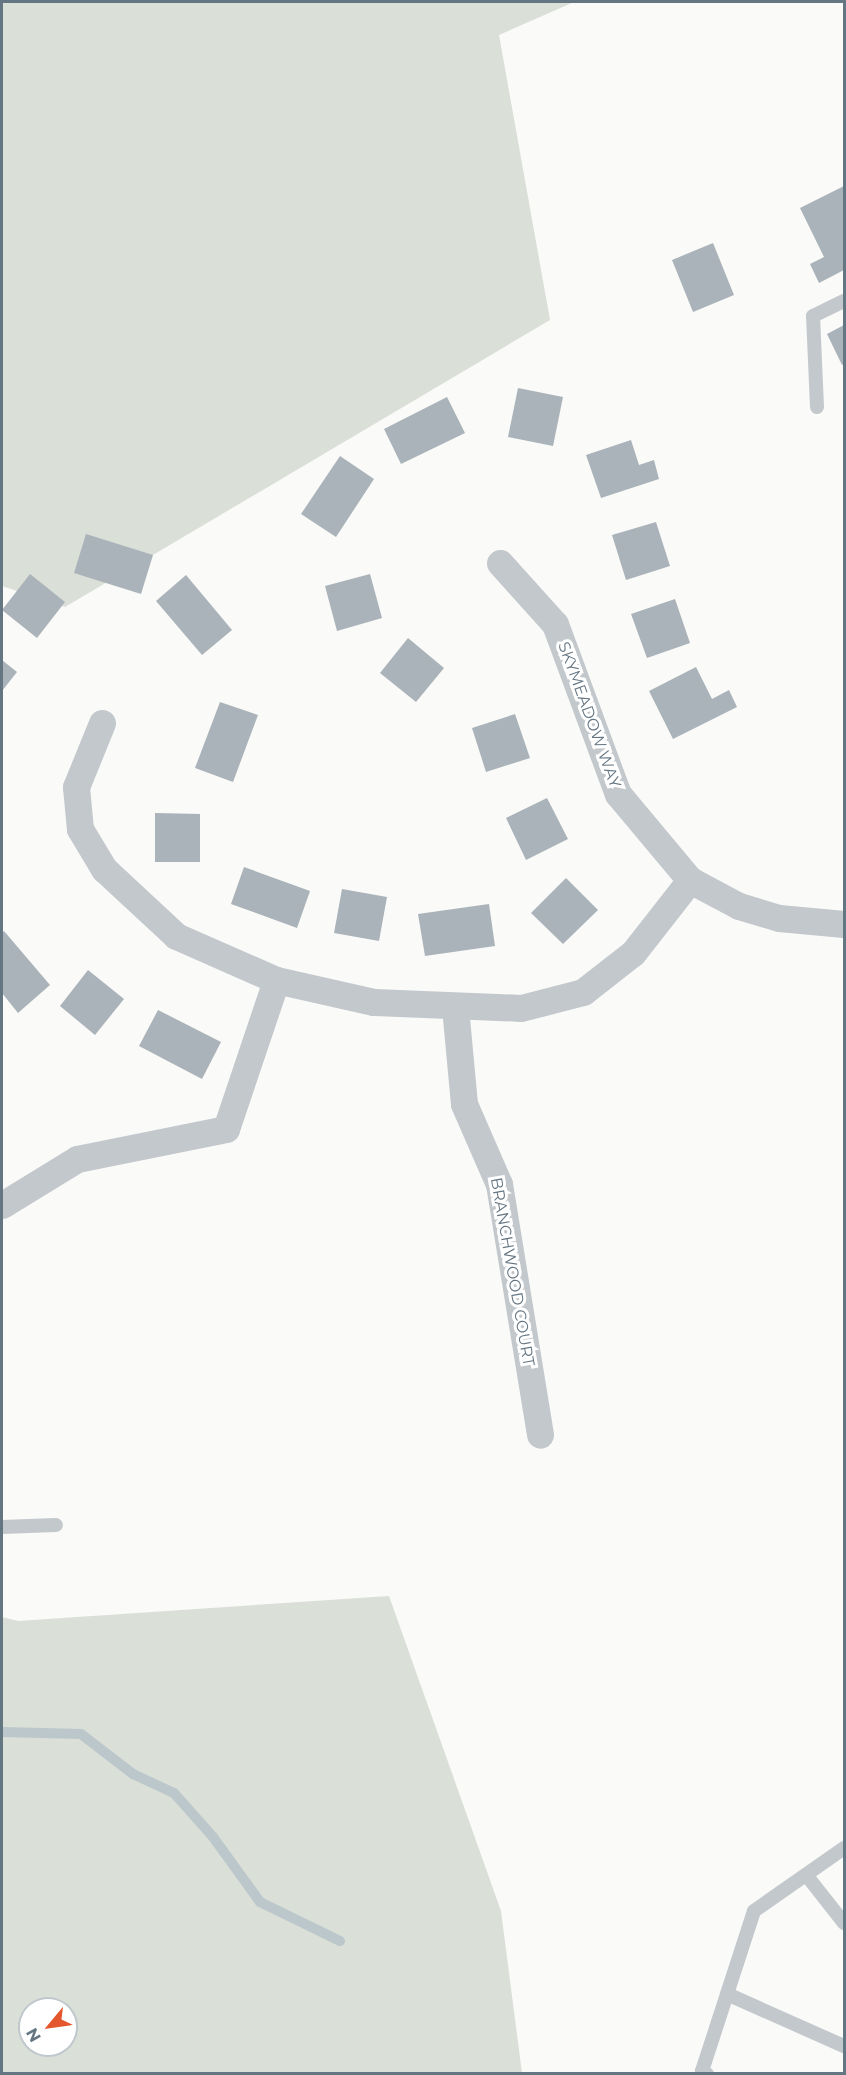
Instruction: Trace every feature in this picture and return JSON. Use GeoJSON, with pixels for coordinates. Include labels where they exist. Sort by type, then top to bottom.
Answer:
{"type":"FeatureCollection","features":[{"type":"Feature","properties":{"kind":"street","name":"SKYMEADOW WAY"},"geometry":{"type":"LineString","coordinates":[[500,563],[555,624],[618,794],[690,880],[739,906],[779,918],[844,924]]}},
{"type":"Feature","properties":{"kind":"street"},"geometry":{"type":"LineString","coordinates":[[102,723],[75,786],[80,829],[104,869],[176,936],[276,980],[374,1002],[521,1008],[583,992],[633,953],[690,880]]}},
{"type":"Feature","properties":{"kind":"street"},"geometry":{"type":"LineString","coordinates":[[2,1205],[77,1159],[226,1129],[276,980]]}},
{"type":"Feature","properties":{"kind":"street","name":"BRANCHWOOD COURT"},"geometry":{"type":"LineString","coordinates":[[454,1007],[464,1104],[499,1184],[540,1435]]}},
{"type":"Feature","properties":{"kind":"lane"},"geometry":{"type":"LineString","coordinates":[[818,407],[813,316],[844,301]]}},
{"type":"Feature","properties":{"kind":"lane"},"geometry":{"type":"LineString","coordinates":[[2,1527],[56,1525]]}},
{"type":"Feature","properties":{"kind":"lane"},"geometry":{"type":"LineString","coordinates":[[706,2073],[702,2071],[754,1911],[844,1848]]}},
{"type":"Feature","properties":{"kind":"lane"},"geometry":{"type":"LineString","coordinates":[[807,1876],[844,1923]]}},
{"type":"Feature","properties":{"kind":"lane"},"geometry":{"type":"LineString","coordinates":[[727,1994],[844,2046]]}},
{"type":"Feature","properties":{"kind":"shaded area"},"geometry":{"type":"Polygon","coordinates":[[[2,2],[574,2],[499,35],[550,320],[65,607],[2,586],[2,2]]]}},
{"type":"Feature","properties":{"kind":"shaded area"},"geometry":{"type":"Polygon","coordinates":[[[389,1596],[501,1911],[522,2073],[2,2073],[2,1617],[18,1621],[389,1596]]]}},
{"type":"Feature","properties":{"kind":"building"},"geometry":{"type":"Polygon","coordinates":[[[844,186],[844,270],[819,283],[810,264],[824,257],[800,208],[844,186]]]}},
{"type":"Feature","properties":{"kind":"building"},"geometry":{"type":"Polygon","coordinates":[[[713,243],[734,295],[693,312],[672,260],[713,243]]]}},
{"type":"Feature","properties":{"kind":"building"},"geometry":{"type":"Polygon","coordinates":[[[844,325],[844,364],[842,365],[827,334],[844,325]]]}},
{"type":"Feature","properties":{"kind":"building"},"geometry":{"type":"Polygon","coordinates":[[[518,388],[563,397],[553,446],[508,437],[518,388]]]}},
{"type":"Feature","properties":{"kind":"building"},"geometry":{"type":"Polygon","coordinates":[[[447,397],[465,433],[401,464],[384,429],[447,397]]]}},
{"type":"Feature","properties":{"kind":"building"},"geometry":{"type":"Polygon","coordinates":[[[631,440],[639,465],[654,460],[659,479],[601,498],[586,455],[631,440]]]}},
{"type":"Feature","properties":{"kind":"building"},"geometry":{"type":"Polygon","coordinates":[[[340,456],[374,479],[336,537],[301,514],[340,456]]]}},
{"type":"Feature","properties":{"kind":"building"},"geometry":{"type":"Polygon","coordinates":[[[656,522],[670,566],[626,580],[612,535],[656,522]]]}},
{"type":"Feature","properties":{"kind":"building"},"geometry":{"type":"Polygon","coordinates":[[[86,534],[153,555],[141,594],[74,573],[86,534]]]}},
{"type":"Feature","properties":{"kind":"building"},"geometry":{"type":"Polygon","coordinates":[[[30,574],[65,602],[37,638],[2,610],[30,574]]]}},
{"type":"Feature","properties":{"kind":"building"},"geometry":{"type":"Polygon","coordinates":[[[370,574],[382,618],[337,631],[325,586],[370,574]]]}},
{"type":"Feature","properties":{"kind":"building"},"geometry":{"type":"Polygon","coordinates":[[[186,575],[232,630],[202,655],[156,601],[186,575]]]}},
{"type":"Feature","properties":{"kind":"building"},"geometry":{"type":"Polygon","coordinates":[[[675,599],[690,643],[647,658],[631,614],[675,599]]]}},
{"type":"Feature","properties":{"kind":"building"},"geometry":{"type":"Polygon","coordinates":[[[408,638],[444,668],[416,702],[380,673],[408,638]]]}},
{"type":"Feature","properties":{"kind":"building"},"geometry":{"type":"Polygon","coordinates":[[[2,660],[17,672],[2,691],[2,660]]]}},
{"type":"Feature","properties":{"kind":"building"},"geometry":{"type":"Polygon","coordinates":[[[696,667],[712,699],[729,690],[737,707],[673,739],[649,691],[696,667]]]}},
{"type":"Feature","properties":{"kind":"building"},"geometry":{"type":"Polygon","coordinates":[[[220,702],[258,715],[233,782],[195,768],[220,702]]]}},
{"type":"Feature","properties":{"kind":"building"},"geometry":{"type":"Polygon","coordinates":[[[515,714],[530,758],[486,772],[472,728],[515,714]]]}},
{"type":"Feature","properties":{"kind":"building"},"geometry":{"type":"Polygon","coordinates":[[[547,798],[568,839],[526,860],[506,818],[547,798]]]}},
{"type":"Feature","properties":{"kind":"building"},"geometry":{"type":"Polygon","coordinates":[[[155,813],[200,814],[200,862],[155,862],[155,813]]]}},
{"type":"Feature","properties":{"kind":"building"},"geometry":{"type":"Polygon","coordinates":[[[244,867],[310,891],[297,928],[231,904],[244,867]]]}},
{"type":"Feature","properties":{"kind":"building"},"geometry":{"type":"Polygon","coordinates":[[[566,878],[598,910],[563,944],[531,913],[566,878]]]}},
{"type":"Feature","properties":{"kind":"building"},"geometry":{"type":"Polygon","coordinates":[[[342,889],[387,897],[379,941],[334,933],[342,889]]]}},
{"type":"Feature","properties":{"kind":"building"},"geometry":{"type":"Polygon","coordinates":[[[489,904],[495,946],[425,956],[418,914],[489,904]]]}},
{"type":"Feature","properties":{"kind":"building"},"geometry":{"type":"Polygon","coordinates":[[[4,931],[50,985],[18,1013],[2,993],[2,933],[4,931]]]}},
{"type":"Feature","properties":{"kind":"building"},"geometry":{"type":"Polygon","coordinates":[[[88,970],[124,999],[95,1035],[60,1006],[88,970]]]}},
{"type":"Feature","properties":{"kind":"building"},"geometry":{"type":"Polygon","coordinates":[[[158,1010],[221,1042],[202,1079],[139,1046],[158,1010]]]}},
{"type":"Feature","properties":{"kind":"waterway"},"geometry":{"type":"LineString","coordinates":[[2,1732],[81,1734],[133,1774],[174,1793],[213,1837],[260,1902],[340,1941]]}}]}
